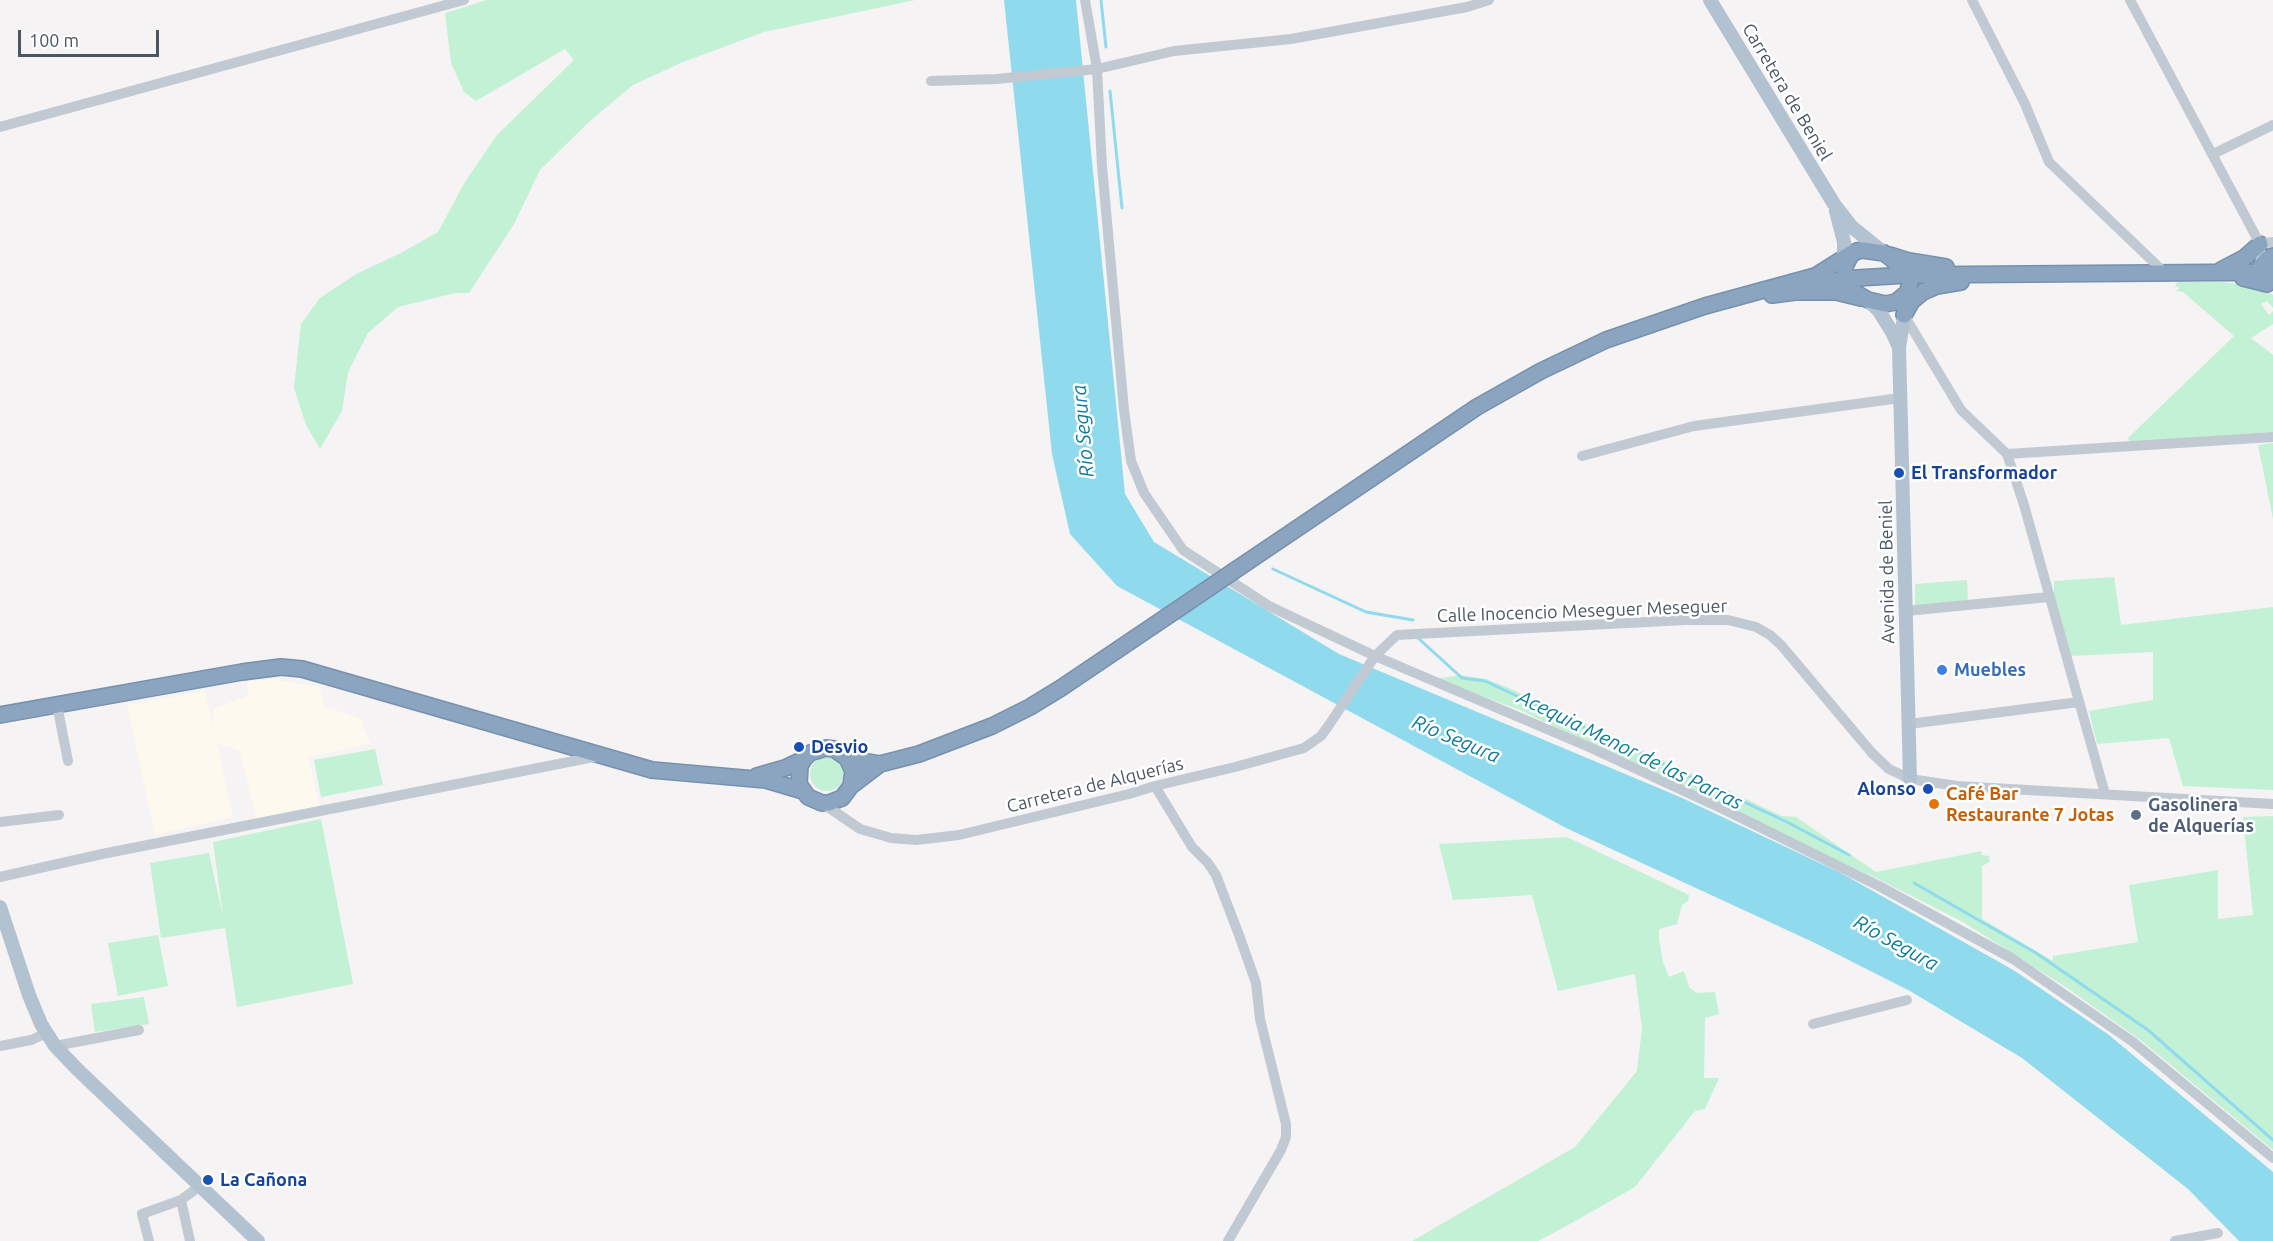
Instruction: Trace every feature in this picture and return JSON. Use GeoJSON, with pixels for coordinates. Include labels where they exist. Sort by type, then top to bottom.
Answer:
{"type":"FeatureCollection","features":[{"type":"Feature","properties":{"kind":"highway"},"geometry":{"type":"LineString","coordinates":[[847,758],[880,764],[918,754],[953,742],[1020,712],[1061,688],[1477,407],[1540,370],[1616,336],[1655,321],[1718,302],[1815,276],[1869,249],[1934,266],[2033,274]]}},
{"type":"Feature","properties":{"kind":"highway"},"geometry":{"type":"LineString","coordinates":[[1884,253],[1907,275],[1911,284],[1910,300]]}},
{"type":"Feature","properties":{"kind":"highway"},"geometry":{"type":"LineString","coordinates":[[1844,261],[1907,275],[2213,273],[2269,268]]}},
{"type":"Feature","properties":{"kind":"highway"},"geometry":{"type":"LineString","coordinates":[[1844,261],[1852,290],[1868,300]]}},
{"type":"Feature","properties":{"kind":"highway"},"geometry":{"type":"LineString","coordinates":[[2213,273],[2233,265],[2269,268]]}},
{"type":"Feature","properties":{"kind":"highway"},"geometry":{"type":"LineString","coordinates":[[1718,302],[1836,292],[1890,304],[1901,299],[1910,300],[1937,286],[1954,282],[2033,274]]}},
{"type":"Feature","properties":{"kind":"highway"},"geometry":{"type":"LineString","coordinates":[[0,716],[281,667],[302,669],[652,770],[766,780],[803,791],[815,801],[822,803],[836,801],[880,764]]}},
{"type":"Feature","properties":{"kind":"highway"},"geometry":{"type":"LineString","coordinates":[[736,778],[764,775],[804,759],[810,753],[826,748],[841,753],[847,758],[853,771],[849,790]]}},
{"type":"Feature","properties":{"kind":"highway"},"geometry":{"type":"LineString","coordinates":[[803,791],[798,775],[804,759]]}},
{"type":"Feature","properties":{"kind":"main road","name":"Carretera de Beniel"},"geometry":{"type":"LineString","coordinates":[[1710,0],[1834,204]]}},
{"type":"Feature","properties":{"kind":"main road"},"geometry":{"type":"LineString","coordinates":[[1834,204],[1863,238],[1884,253]]}},
{"type":"Feature","properties":{"kind":"main road"},"geometry":{"type":"LineString","coordinates":[[1834,204],[1844,261]]}},
{"type":"Feature","properties":{"kind":"main road"},"geometry":{"type":"LineString","coordinates":[[1868,300],[1879,311],[1893,332],[1899,347]]}},
{"type":"Feature","properties":{"kind":"main road","name":"Avenida de Beniel"},"geometry":{"type":"LineString","coordinates":[[1910,300],[1899,347],[1910,779]]}},
{"type":"Feature","properties":{"kind":"main road"},"geometry":{"type":"LineString","coordinates":[[0,907],[29,995],[46,1033],[55,1046],[258,1241]]}},
{"type":"Feature","properties":{"kind":"street"},"geometry":{"type":"LineString","coordinates":[[0,127],[464,0]]}},
{"type":"Feature","properties":{"kind":"street"},"geometry":{"type":"LineString","coordinates":[[1085,0],[1096,69],[1102,166],[1124,410],[1131,461],[1144,493],[1183,550],[1269,606],[1375,657],[1589,747],[1725,810],[1879,886],[2013,959],[2133,1042],[2273,1158]]}},
{"type":"Feature","properties":{"kind":"street"},"geometry":{"type":"LineString","coordinates":[[931,81],[997,79],[1096,69],[1174,51],[1291,39],[1467,7],[1489,0]]}},
{"type":"Feature","properties":{"kind":"street"},"geometry":{"type":"LineString","coordinates":[[1972,0],[2025,104],[2049,162],[2165,273]]}},
{"type":"Feature","properties":{"kind":"street"},"geometry":{"type":"LineString","coordinates":[[2130,0],[2213,154],[2269,268]]}},
{"type":"Feature","properties":{"kind":"street"},"geometry":{"type":"LineString","coordinates":[[2213,154],[2273,125]]}},
{"type":"Feature","properties":{"kind":"street"},"geometry":{"type":"LineString","coordinates":[[1910,300],[1961,411],[2007,454],[2024,505],[2105,794]]}},
{"type":"Feature","properties":{"kind":"street"},"geometry":{"type":"LineString","coordinates":[[1582,456],[1694,426],[1900,398]]}},
{"type":"Feature","properties":{"kind":"street"},"geometry":{"type":"LineString","coordinates":[[2007,454],[2273,437]]}},
{"type":"Feature","properties":{"kind":"street"},"geometry":{"type":"LineString","coordinates":[[1906,611],[2049,597]]}},
{"type":"Feature","properties":{"kind":"street","name":"Calle Inocencio Meseguer Meseguer"},"geometry":{"type":"LineString","coordinates":[[1335,716],[1375,657],[1396,635],[1728,620],[1756,627],[1770,635],[1872,753],[1889,768],[1910,779],[1957,786],[2273,804]]}},
{"type":"Feature","properties":{"kind":"street"},"geometry":{"type":"LineString","coordinates":[[1908,724],[2079,702]]}},
{"type":"Feature","properties":{"kind":"street"},"geometry":{"type":"LineString","coordinates":[[57,705],[68,761]]}},
{"type":"Feature","properties":{"kind":"street","name":"Carretera de Alquerías"},"geometry":{"type":"LineString","coordinates":[[822,803],[860,829],[891,838],[932,839],[959,835],[1129,794],[1304,748],[1321,736],[1335,716]]}},
{"type":"Feature","properties":{"kind":"street"},"geometry":{"type":"LineString","coordinates":[[0,877],[102,854],[602,756]]}},
{"type":"Feature","properties":{"kind":"street"},"geometry":{"type":"LineString","coordinates":[[1155,786],[1192,847],[1216,875],[1256,983],[1260,1019],[1286,1124],[1286,1137],[1281,1150],[1228,1241]]}},
{"type":"Feature","properties":{"kind":"street"},"geometry":{"type":"LineString","coordinates":[[849,790],[846,815],[849,822]]}},
{"type":"Feature","properties":{"kind":"street"},"geometry":{"type":"LineString","coordinates":[[0,822],[58,815]]}},
{"type":"Feature","properties":{"kind":"street"},"geometry":{"type":"LineString","coordinates":[[1813,1024],[1907,1000]]}},
{"type":"Feature","properties":{"kind":"street"},"geometry":{"type":"LineString","coordinates":[[55,1046],[139,1030]]}},
{"type":"Feature","properties":{"kind":"street"},"geometry":{"type":"LineString","coordinates":[[0,1046],[31,1040],[46,1033]]}},
{"type":"Feature","properties":{"kind":"street"},"geometry":{"type":"LineString","coordinates":[[149,1241],[142,1214],[181,1200],[200,1186]]}},
{"type":"Feature","properties":{"kind":"street"},"geometry":{"type":"LineString","coordinates":[[181,1200],[190,1241]]}},
{"type":"Feature","properties":{"kind":"street"},"geometry":{"type":"LineString","coordinates":[[2175,1241],[2218,1233]]}},
{"type":"Feature","properties":{"kind":"shaded area"},"geometry":{"type":"Polygon","coordinates":[[[271,679],[320,687],[324,706],[361,719],[370,744],[308,757],[320,806],[256,818],[239,750],[217,744],[233,817],[155,835],[127,705],[205,691],[213,726],[213,709],[249,696],[247,682],[271,679]]]}},
{"type":"Feature","properties":{"kind":"green space"},"geometry":{"type":"Polygon","coordinates":[[[487,0],[915,0],[764,32],[683,62],[633,85],[591,120],[540,170],[514,224],[469,293],[455,293],[398,307],[368,333],[348,372],[342,411],[320,449],[306,425],[294,388],[301,324],[320,298],[356,274],[401,253],[438,232],[465,182],[497,135],[574,60],[565,49],[476,101],[464,92],[451,63],[445,13],[487,0]]]}},
{"type":"Feature","properties":{"kind":"green space"},"geometry":{"type":"Polygon","coordinates":[[[2177,282],[2220,282],[2254,286],[2273,295],[2273,308],[2267,301],[2261,304],[2269,315],[2273,311],[2273,324],[2251,338],[2273,355],[2273,432],[2130,442],[2128,438],[2234,336],[2183,292],[2175,291],[2179,289],[2179,286],[2175,287],[2177,282]]]}},
{"type":"Feature","properties":{"kind":"green space"},"geometry":{"type":"Polygon","coordinates":[[[2273,443],[2273,519],[2258,445],[2273,443]]]}},
{"type":"Feature","properties":{"kind":"green space"},"geometry":{"type":"Polygon","coordinates":[[[2114,577],[2121,625],[2273,607],[2273,790],[2183,786],[2169,738],[2097,744],[2089,711],[2153,700],[2153,652],[2071,656],[2054,596],[2054,581],[2114,577]]]}},
{"type":"Feature","properties":{"kind":"green space"},"geometry":{"type":"Polygon","coordinates":[[[1967,580],[1968,602],[1915,607],[1915,584],[1967,580]]]}},
{"type":"Feature","properties":{"kind":"green space"},"geometry":{"type":"Polygon","coordinates":[[[1461,675],[1486,679],[1509,688],[1782,816],[1796,817],[1876,872],[1982,851],[1981,855],[1989,856],[1990,862],[1982,866],[1982,919],[2053,961],[2053,956],[2138,942],[2129,885],[2218,870],[2218,919],[2253,915],[2243,817],[2273,816],[2273,1150],[2143,1042],[2067,988],[1963,922],[1876,878],[1676,787],[1520,710],[1434,679],[1461,675]]]}},
{"type":"Feature","properties":{"kind":"green space"},"geometry":{"type":"Polygon","coordinates":[[[375,749],[383,785],[321,797],[314,760],[375,749]]]}},
{"type":"Feature","properties":{"kind":"green space"},"geometry":{"type":"Polygon","coordinates":[[[827,757],[839,762],[844,774],[839,786],[827,791],[815,786],[810,774],[815,762],[827,757]]]}},
{"type":"Feature","properties":{"kind":"green space"},"geometry":{"type":"Polygon","coordinates":[[[321,819],[353,984],[237,1007],[225,928],[161,938],[150,863],[209,853],[223,916],[213,842],[321,819]]]}},
{"type":"Feature","properties":{"kind":"green space"},"geometry":{"type":"Polygon","coordinates":[[[1567,837],[1689,895],[1688,901],[1682,905],[1677,924],[1659,929],[1659,940],[1663,962],[1669,977],[1684,971],[1689,987],[1696,993],[1715,992],[1719,1014],[1705,1018],[1704,1078],[1719,1078],[1705,1109],[1695,1111],[1635,1187],[1538,1241],[1412,1241],[1575,1147],[1637,1071],[1642,1028],[1635,974],[1558,991],[1532,895],[1453,900],[1439,844],[1567,837]]]}},
{"type":"Feature","properties":{"kind":"green space"},"geometry":{"type":"Polygon","coordinates":[[[158,935],[168,986],[118,996],[108,943],[158,935]]]}},
{"type":"Feature","properties":{"kind":"green space"},"geometry":{"type":"Polygon","coordinates":[[[144,997],[149,1024],[95,1032],[91,1004],[144,997]]]}},
{"type":"Feature","properties":{"kind":"water","name":"Río Segura"},"geometry":{"type":"Polygon","coordinates":[[[1004,0],[1076,0],[1125,494],[1154,542],[1339,654],[1680,797],[1841,873],[2015,971],[2109,1035],[2273,1172],[2273,1241],[2239,1241],[2188,1189],[2022,1058],[1910,991],[1815,943],[1566,828],[1117,586],[1070,534],[1052,454],[1004,0]]]}},
{"type":"Feature","properties":{"kind":"waterway","name":"Acequia Menor de las Parras"},"geometry":{"type":"LineString","coordinates":[[1101,0],[1106,47]]}},
{"type":"Feature","properties":{"kind":"waterway","name":"Acequia Menor de las Parras"},"geometry":{"type":"LineString","coordinates":[[1110,91],[1122,208]]}},
{"type":"Feature","properties":{"kind":"waterway","name":"Acequia Menor de las Parras"},"geometry":{"type":"LineString","coordinates":[[1273,569],[1366,612],[1413,620]]}},
{"type":"Feature","properties":{"kind":"waterway","name":"Acequia Menor de las Parras"},"geometry":{"type":"LineString","coordinates":[[1418,638],[1462,678],[1485,681],[1787,822],[1849,855]]}},
{"type":"Feature","properties":{"kind":"waterway","name":"Acequia Menor de las Parras"},"geometry":{"type":"LineString","coordinates":[[1914,883],[2036,953],[2148,1030],[2273,1140]]}},
{"type":"Feature","properties":{"kind":"place","name":"El Transformador"},"geometry":{"type":"Point","coordinates":[1899,473]}},
{"type":"Feature","properties":{"kind":"place","name":"Muebles"},"geometry":{"type":"Point","coordinates":[1942,670]}},
{"type":"Feature","properties":{"kind":"place","name":"Desvio"},"geometry":{"type":"Point","coordinates":[799,747]}},
{"type":"Feature","properties":{"kind":"place","name":"Alonso"},"geometry":{"type":"Point","coordinates":[1928,789]}},
{"type":"Feature","properties":{"kind":"place","name":"Café Bar Restaurante 7 Jotas"},"geometry":{"type":"Point","coordinates":[1934,804]}},
{"type":"Feature","properties":{"kind":"place","name":"Gasolinera de Alquerías"},"geometry":{"type":"Point","coordinates":[2136,815]}},
{"type":"Feature","properties":{"kind":"place","name":"La Cañona"},"geometry":{"type":"Point","coordinates":[208,1180]}}]}
